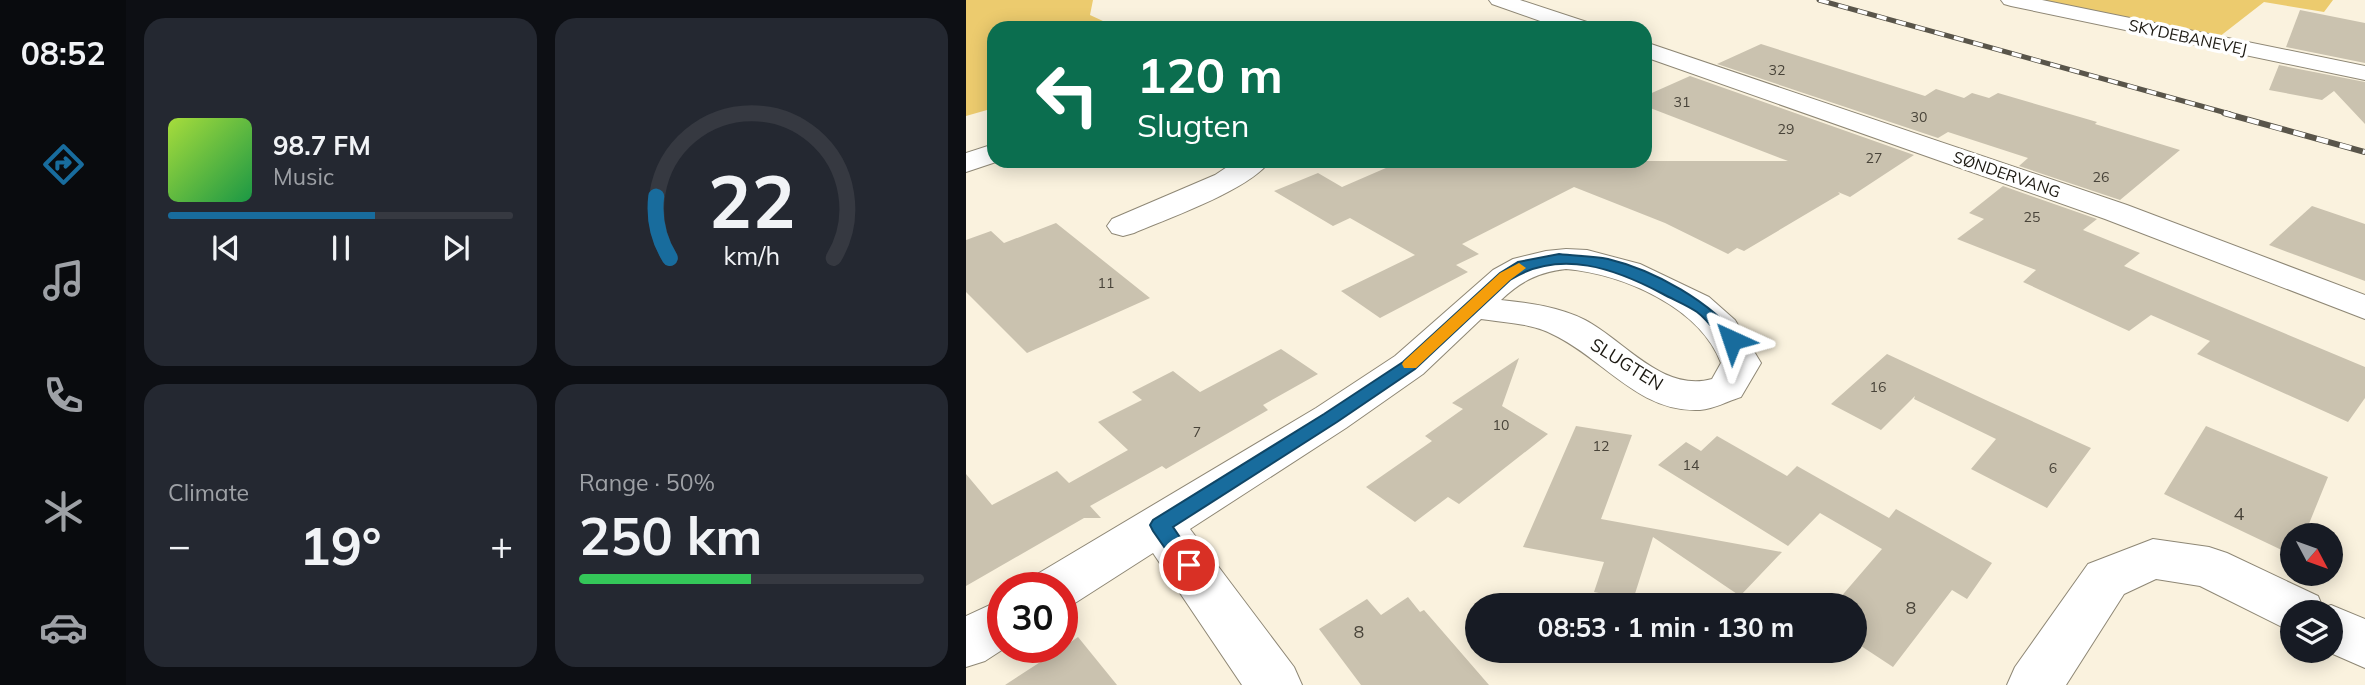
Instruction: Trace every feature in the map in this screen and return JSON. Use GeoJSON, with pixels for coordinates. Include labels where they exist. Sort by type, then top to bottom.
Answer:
{"type":"FeatureCollection","features":[{"type":"Feature","properties":{"kind":"street"},"geometry":{"type":"LineString","coordinates":[[1499,0],[1562,21]]}},
{"type":"Feature","properties":{"kind":"street","name":"SKYDEBANEVEJ"},"geometry":{"type":"LineString","coordinates":[[2011,0],[2365,73]]}},
{"type":"Feature","properties":{"kind":"street"},"geometry":{"type":"LineString","coordinates":[[1528,21],[1544,15]]}},
{"type":"Feature","properties":{"kind":"street","name":"SØNDERVANG"},"geometry":{"type":"LineString","coordinates":[[1652,51],[2103,207],[2365,308]]}},
{"type":"Feature","properties":{"kind":"street"},"geometry":{"type":"LineString","coordinates":[[966,163],[987,156]]}},
{"type":"Feature","properties":{"kind":"street"},"geometry":{"type":"LineString","coordinates":[[1124,226],[1226,181],[1245,168]]}},
{"type":"Feature","properties":{"kind":"street","name":"SLUGTEN"},"geometry":{"type":"LineString","coordinates":[[1078,575],[1331,418],[1409,365],[1505,276],[1523,265],[1559,258],[1606,263],[1640,276],[1703,309],[1732,340],[1741,363],[1727,388],[1702,396],[1681,394],[1653,385],[1570,328],[1542,317],[1474,307]]}},
{"type":"Feature","properties":{"kind":"street"},"geometry":{"type":"LineString","coordinates":[[1160,525],[1274,685]]}},
{"type":"Feature","properties":{"kind":"street"},"geometry":{"type":"LineString","coordinates":[[2035,685],[2106,579],[2153,559],[2209,567],[2280,602]]}},
{"type":"Feature","properties":{"kind":"street"},"geometry":{"type":"LineString","coordinates":[[966,644],[987,631]]}},
{"type":"Feature","properties":{"kind":"street"},"geometry":{"type":"LineString","coordinates":[[2343,634],[2365,645]]}},
{"type":"Feature","properties":{"kind":"shaded area"},"geometry":{"type":"Polygon","coordinates":[[[966,0],[1093,0],[1090,15],[1103,21],[987,21],[987,110],[966,116],[966,0]]]}},
{"type":"Feature","properties":{"kind":"shaded area"},"geometry":{"type":"Polygon","coordinates":[[[2043,0],[2333,0],[2324,12],[2264,2],[2219,37],[2043,0]]]}},
{"type":"Feature","properties":{"kind":"building"},"geometry":{"type":"Polygon","coordinates":[[[2300,10],[2365,23],[2365,63],[2286,47],[2300,10]]]}},
{"type":"Feature","properties":{"kind":"building"},"geometry":{"type":"Polygon","coordinates":[[[1761,44],[1925,96],[1936,89],[1964,98],[1972,93],[1989,98],[1998,93],[2180,150],[2120,200],[2019,166],[2028,158],[1948,132],[1938,138],[1717,64],[1761,44]]]}},
{"type":"Feature","properties":{"kind":"building"},"geometry":{"type":"Polygon","coordinates":[[[2279,65],[2365,82],[2365,124],[2334,91],[2322,100],[2269,90],[2279,65]]]}},
{"type":"Feature","properties":{"kind":"building"},"geometry":{"type":"Polygon","coordinates":[[[1690,76],[1914,155],[1850,197],[1838,192],[1840,194],[1744,251],[1737,248],[1728,254],[1665,223],[1574,187],[1462,244],[1479,254],[1456,265],[1468,272],[1380,318],[1341,291],[1415,255],[1350,218],[1333,226],[1274,191],[1318,173],[1342,187],[1386,168],[1652,168],[1652,161],[1788,161],[1652,109],[1652,93],[1690,76]]]}},
{"type":"Feature","properties":{"kind":"building"},"geometry":{"type":"Polygon","coordinates":[[[2003,186],[2097,219],[2083,230],[2140,253],[2124,266],[2365,367],[2365,398],[2348,422],[2197,354],[2210,341],[2151,315],[2129,331],[2023,282],[2036,270],[1957,239],[1984,219],[1969,213],[2003,186]]]}},
{"type":"Feature","properties":{"kind":"building"},"geometry":{"type":"Polygon","coordinates":[[[2312,206],[2365,224],[2365,281],[2269,245],[2312,206]]]}},
{"type":"Feature","properties":{"kind":"building"},"geometry":{"type":"Polygon","coordinates":[[[1056,223],[1150,298],[1027,353],[966,292],[966,240],[991,231],[1004,243],[1056,223]]]}},
{"type":"Feature","properties":{"kind":"building"},"geometry":{"type":"Polygon","coordinates":[[[1281,349],[1318,374],[1263,405],[1268,410],[1166,469],[1162,466],[1090,506],[1101,518],[1084,518],[966,586],[966,474],[992,505],[1057,471],[1069,483],[1128,450],[1098,422],[1142,400],[1132,392],[1173,371],[1200,392],[1281,349]]]}},
{"type":"Feature","properties":{"kind":"building"},"geometry":{"type":"Polygon","coordinates":[[[1887,354],[2091,448],[2047,508],[1971,469],[1996,439],[1914,399],[1915,396],[1881,430],[1831,404],[1887,354]]]}},
{"type":"Feature","properties":{"kind":"building"},"geometry":{"type":"Polygon","coordinates":[[[1519,358],[1502,406],[1548,434],[1459,504],[1448,497],[1415,522],[1366,487],[1432,441],[1425,436],[1463,409],[1452,403],[1519,358]]]}},
{"type":"Feature","properties":{"kind":"building"},"geometry":{"type":"Polygon","coordinates":[[[1576,426],[1632,435],[1601,519],[1782,552],[1743,593],[1736,593],[1653,537],[1635,593],[1599,593],[1594,592],[1604,562],[1523,547],[1576,426]]]}},
{"type":"Feature","properties":{"kind":"building"},"geometry":{"type":"Polygon","coordinates":[[[2206,426],[2328,477],[2309,523],[2280,523],[2280,549],[2164,494],[2206,426]]]}},
{"type":"Feature","properties":{"kind":"building"},"geometry":{"type":"Polygon","coordinates":[[[1717,436],[1787,476],[1797,466],[1889,518],[1896,509],[1992,563],[1967,599],[1952,590],[1893,667],[1867,650],[1867,593],[1844,593],[1882,549],[1820,513],[1788,546],[1658,465],[1686,442],[1701,451],[1717,436]]]}},
{"type":"Feature","properties":{"kind":"building"},"geometry":{"type":"Polygon","coordinates":[[[1408,597],[1420,612],[1424,610],[1465,657],[1465,663],[1470,663],[1489,685],[1361,685],[1319,629],[1367,599],[1381,615],[1408,597]]]}},
{"type":"Feature","properties":{"kind":"building"},"geometry":{"type":"Polygon","coordinates":[[[1078,637],[1117,685],[1005,685],[1039,663],[1078,663],[1078,637]]]}},
{"type":"Feature","properties":{"kind":"railway"},"geometry":{"type":"LineString","coordinates":[[1819,0],[2230,114]]}},
{"type":"Feature","properties":{"kind":"railway"},"geometry":{"type":"LineString","coordinates":[[2224,113],[2365,152]]}},
{"type":"Feature","properties":{"kind":"slow traffic"},"geometry":{"type":"LineString","coordinates":[[1410,364],[1505,276],[1519,268]]}},
{"type":"Feature","properties":{"kind":"route"},"geometry":{"type":"LineString","coordinates":[[1189,565],[1160,525],[1331,418],[1409,365],[1505,276],[1523,265],[1559,258],[1606,263],[1640,276],[1703,309],[1732,340]]}}]}
